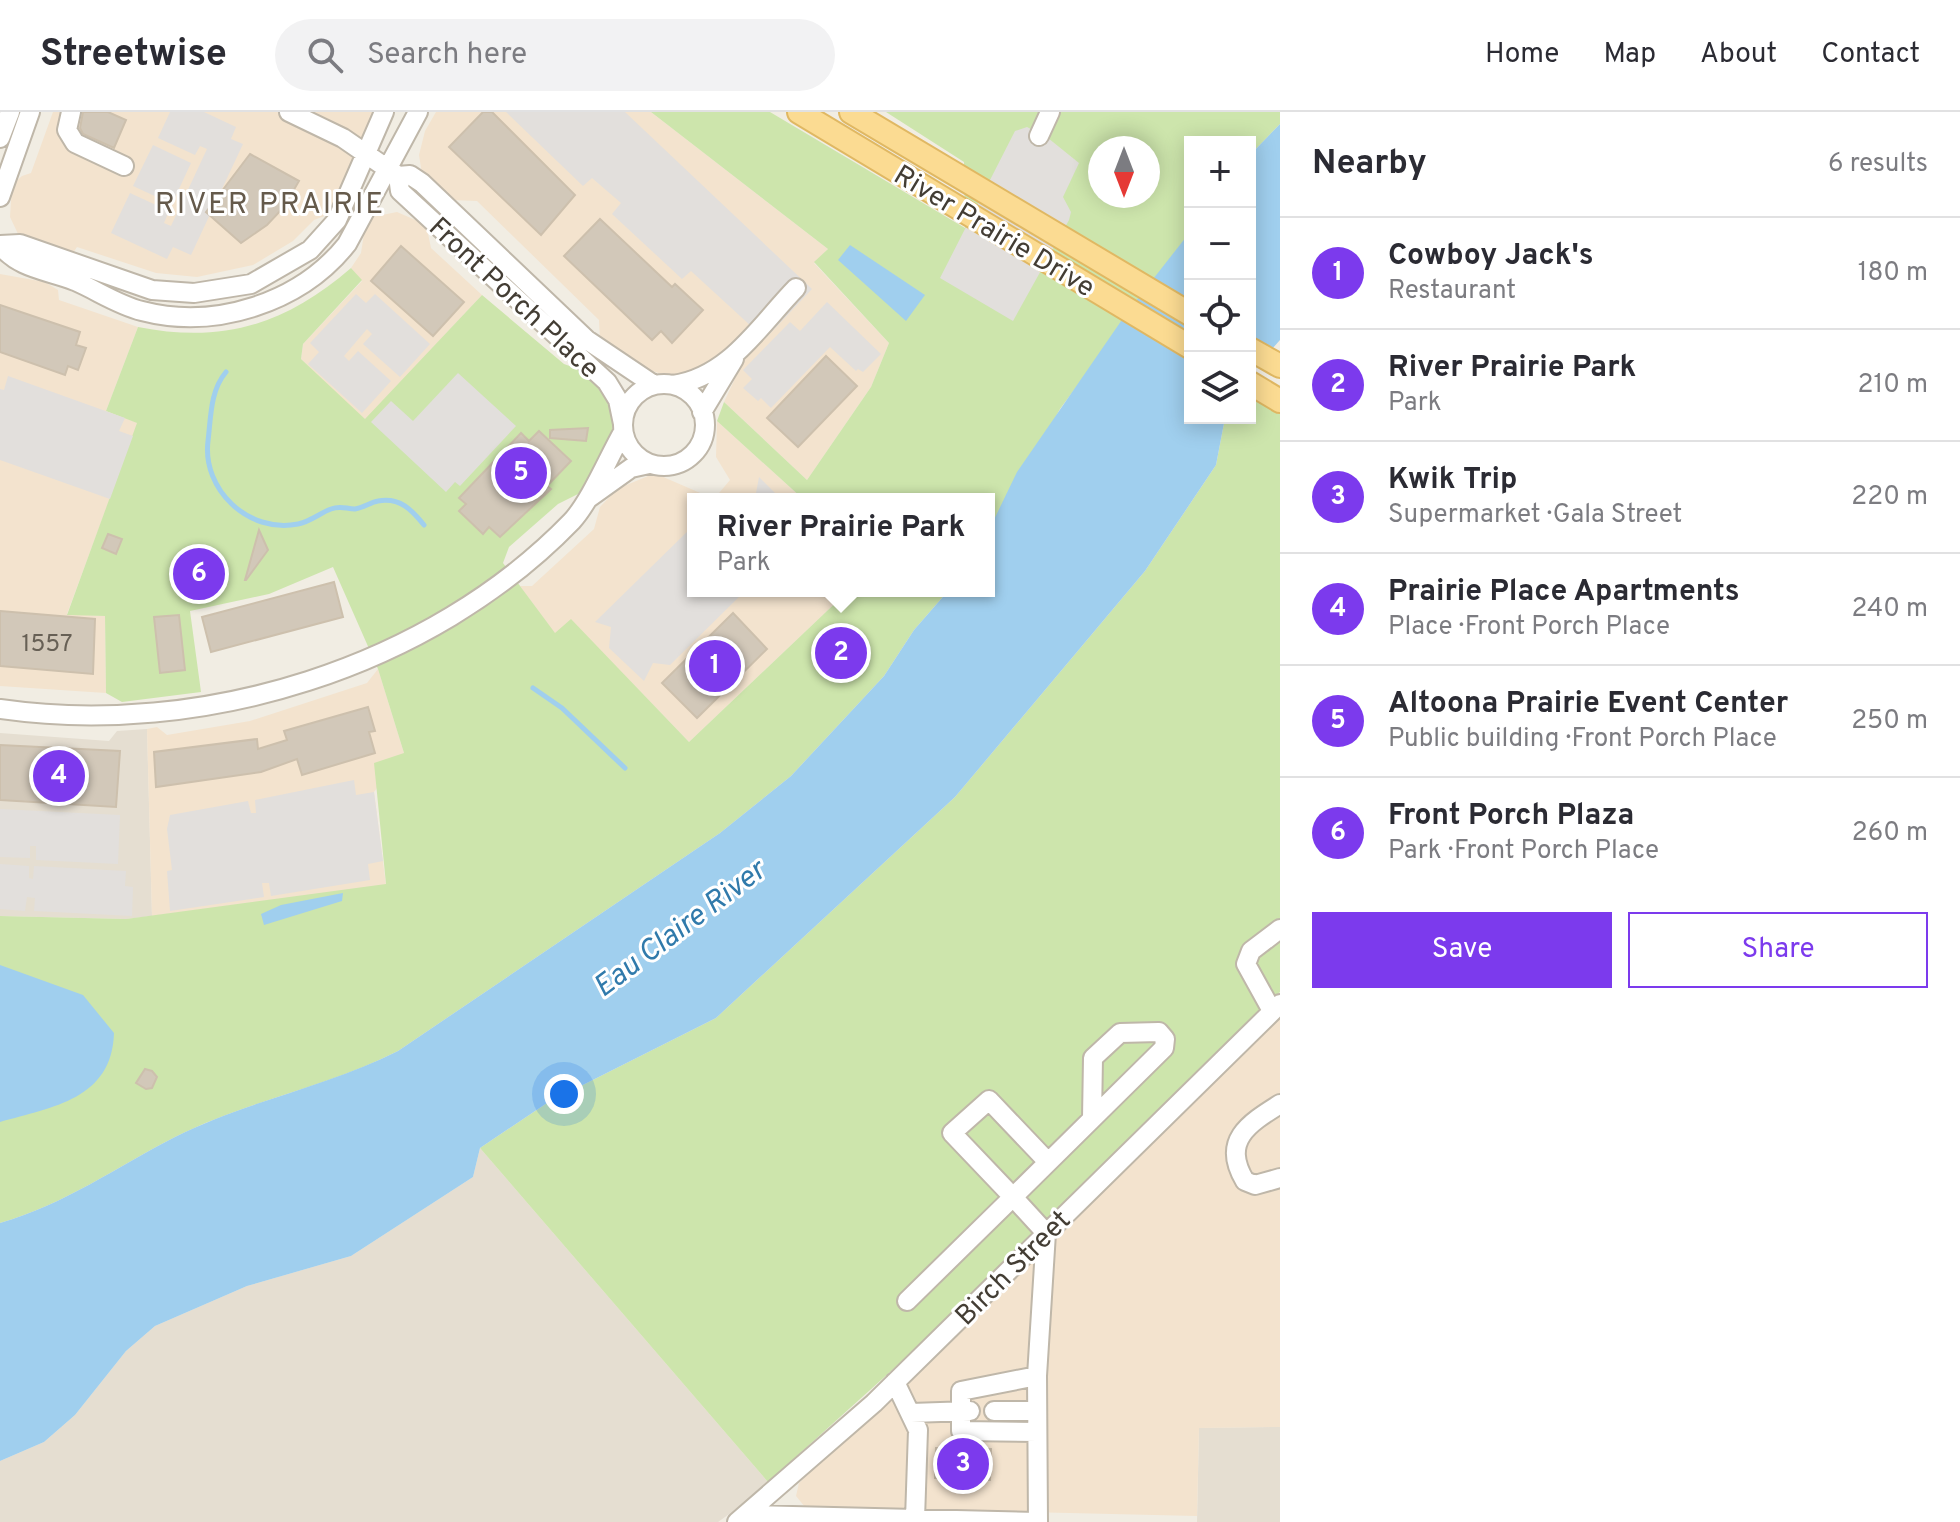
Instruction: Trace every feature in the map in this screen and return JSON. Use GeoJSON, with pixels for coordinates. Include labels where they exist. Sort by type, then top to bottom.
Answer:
{"type":"FeatureCollection","features":[{"type":"Feature","properties":{"kind":"main road","name":"River Prairie Drive"},"geometry":{"type":"LineString","coordinates":[[799,112],[1184,343]]}},
{"type":"Feature","properties":{"kind":"main road","name":"River Prairie Drive"},"geometry":{"type":"LineString","coordinates":[[851,112],[1184,310]]}},
{"type":"Feature","properties":{"kind":"main road"},"geometry":{"type":"LineString","coordinates":[[1255,352],[1280,366]]}},
{"type":"Feature","properties":{"kind":"main road"},"geometry":{"type":"LineString","coordinates":[[1256,387],[1280,401]]}},
{"type":"Feature","properties":{"kind":"street"},"geometry":{"type":"LineString","coordinates":[[0,138],[10,112]]}},
{"type":"Feature","properties":{"kind":"street"},"geometry":{"type":"LineString","coordinates":[[0,197],[30,112]]}},
{"type":"Feature","properties":{"kind":"street"},"geometry":{"type":"LineString","coordinates":[[71,112],[67,130],[75,143],[124,166]]}},
{"type":"Feature","properties":{"kind":"street"},"geometry":{"type":"LineString","coordinates":[[0,245],[20,244],[115,280],[152,290],[194,293],[251,284],[294,262],[324,237],[345,206],[384,112]]}},
{"type":"Feature","properties":{"kind":"street"},"geometry":{"type":"LineString","coordinates":[[0,245],[13,261],[75,281],[144,312],[205,316],[242,311],[291,291],[337,258],[393,172],[418,112]]}},
{"type":"Feature","properties":{"kind":"street"},"geometry":{"type":"LineString","coordinates":[[1039,136],[1050,112]]}},
{"type":"Feature","properties":{"kind":"street","name":"Front Porch Place"},"geometry":{"type":"LineString","coordinates":[[295,113],[365,152],[393,172],[410,175],[431,190],[587,340],[662,385],[690,394],[702,412]]}},
{"type":"Feature","properties":{"kind":"street","name":"Front Porch Place"},"geometry":{"type":"LineString","coordinates":[[393,172],[400,191],[607,382],[618,400],[623,428],[632,451],[649,464]]}},
{"type":"Feature","properties":{"kind":"street"},"geometry":{"type":"LineString","coordinates":[[584,503],[624,473],[649,464],[670,466],[691,456],[703,436],[702,412],[737,353],[796,288]]}},
{"type":"Feature","properties":{"kind":"street"},"geometry":{"type":"LineString","coordinates":[[0,709],[80,716],[191,707],[268,691],[355,664],[390,649],[488,594],[574,518],[623,428],[632,399],[662,385],[696,382],[737,353]]}},
{"type":"Feature","properties":{"kind":"street"},"geometry":{"type":"LineString","coordinates":[[1276,1007],[1246,964],[1251,951],[1280,929]]}},
{"type":"Feature","properties":{"kind":"street","name":"Birch Street"},"geometry":{"type":"LineString","coordinates":[[742,1518],[895,1382],[1276,1007]]}},
{"type":"Feature","properties":{"kind":"street"},"geometry":{"type":"LineString","coordinates":[[907,1301],[1164,1048],[1165,1039],[1159,1032],[1120,1033],[1093,1058],[1092,1118]]}},
{"type":"Feature","properties":{"kind":"street"},"geometry":{"type":"LineString","coordinates":[[742,1518],[1038,1522],[1037,1376],[1046,1233],[952,1133],[989,1100],[1048,1162]]}},
{"type":"Feature","properties":{"kind":"street"},"geometry":{"type":"LineString","coordinates":[[1280,1104],[1242,1131],[1236,1166],[1245,1181],[1255,1185],[1280,1178]]}},
{"type":"Feature","properties":{"kind":"street"},"geometry":{"type":"LineString","coordinates":[[1037,1376],[961,1391],[966,1411],[961,1431],[1037,1432]]}},
{"type":"Feature","properties":{"kind":"street"},"geometry":{"type":"LineString","coordinates":[[895,1382],[918,1430],[915,1519]]}},
{"type":"Feature","properties":{"kind":"street"},"geometry":{"type":"LineString","coordinates":[[911,1413],[966,1411]]}},
{"type":"Feature","properties":{"kind":"street"},"geometry":{"type":"LineString","coordinates":[[994,1411],[1037,1411]]}},
{"type":"Feature","properties":{"kind":"shaded area"},"geometry":{"type":"Polygon","coordinates":[[[53,112],[373,112],[332,213],[314,220],[293,241],[253,265],[197,277],[156,273],[77,247],[73,253],[20,238],[10,217],[12,185],[31,173],[53,112]]]}},
{"type":"Feature","properties":{"kind":"shaded area"},"geometry":{"type":"Polygon","coordinates":[[[170,112],[204,112],[236,127],[231,139],[243,144],[191,255],[173,247],[167,259],[111,233],[130,193],[169,211],[164,223],[171,226],[207,149],[200,146],[195,155],[158,138],[170,112]]]}},
{"type":"Feature","properties":{"kind":"shaded area"},"geometry":{"type":"Polygon","coordinates":[[[436,112],[651,112],[828,249],[814,263],[889,343],[871,387],[807,480],[724,402],[739,370],[721,355],[709,366],[671,377],[643,368],[600,341],[599,320],[477,201],[452,200],[422,174],[419,155],[425,131],[436,112]]]}},
{"type":"Feature","properties":{"kind":"shaded area"},"geometry":{"type":"Polygon","coordinates":[[[506,112],[625,112],[812,289],[765,339],[691,271],[682,279],[612,214],[621,203],[592,178],[583,186],[506,112]]]}},
{"type":"Feature","properties":{"kind":"shaded area"},"geometry":{"type":"Polygon","coordinates":[[[1027,127],[1048,138],[1079,163],[1063,197],[1071,212],[1069,220],[1013,321],[940,278],[1015,131],[1027,127]]]}},
{"type":"Feature","properties":{"kind":"shaded area"},"geometry":{"type":"Polygon","coordinates":[[[153,145],[191,163],[172,204],[133,186],[153,145]]]}},
{"type":"Feature","properties":{"kind":"shaded area"},"geometry":{"type":"Polygon","coordinates":[[[397,212],[420,222],[427,229],[431,248],[482,295],[365,420],[301,359],[303,344],[362,281],[351,268],[361,253],[365,227],[372,217],[397,212]]]}},
{"type":"Feature","properties":{"kind":"shaded area"},"geometry":{"type":"Polygon","coordinates":[[[0,274],[45,282],[58,290],[59,300],[138,327],[106,411],[138,423],[67,614],[105,616],[106,693],[0,686],[0,274]]]}},
{"type":"Feature","properties":{"kind":"shaded area"},"geometry":{"type":"Polygon","coordinates":[[[356,294],[366,303],[375,294],[430,344],[400,377],[363,344],[372,334],[367,329],[344,356],[349,361],[358,351],[391,381],[362,413],[308,364],[319,352],[310,343],[356,294]]]}},
{"type":"Feature","properties":{"kind":"shaded area"},"geometry":{"type":"Polygon","coordinates":[[[827,302],[881,354],[863,372],[856,371],[830,347],[771,408],[761,398],[758,401],[743,388],[752,379],[743,370],[790,322],[800,331],[827,302]]]}},
{"type":"Feature","properties":{"kind":"shaded area"},"geometry":{"type":"Polygon","coordinates":[[[458,373],[516,426],[460,486],[455,482],[446,492],[371,422],[391,401],[413,421],[458,373]]]}},
{"type":"Feature","properties":{"kind":"shaded area"},"geometry":{"type":"Polygon","coordinates":[[[8,376],[125,418],[119,431],[133,436],[110,499],[0,460],[0,389],[4,390],[8,376]]]}},
{"type":"Feature","properties":{"kind":"shaded area"},"geometry":{"type":"Polygon","coordinates":[[[717,421],[796,493],[719,493],[730,480],[716,457],[717,421]]]}},
{"type":"Feature","properties":{"kind":"shaded area"},"geometry":{"type":"Polygon","coordinates":[[[648,476],[661,476],[700,493],[687,493],[687,597],[842,597],[689,742],[571,620],[555,634],[520,586],[532,586],[594,529],[600,507],[617,489],[648,476]]]}},
{"type":"Feature","properties":{"kind":"shaded area"},"geometry":{"type":"Polygon","coordinates":[[[759,477],[775,493],[756,493],[759,477]]]}},
{"type":"Feature","properties":{"kind":"shaded area"},"geometry":{"type":"Polygon","coordinates":[[[687,532],[687,597],[739,597],[670,665],[653,663],[644,681],[609,648],[611,627],[595,622],[687,532]]]}},
{"type":"Feature","properties":{"kind":"shaded area"},"geometry":{"type":"Polygon","coordinates":[[[378,669],[404,753],[374,792],[386,885],[152,916],[147,729],[157,727],[167,735],[250,721],[367,683],[378,669]]]}},
{"type":"Feature","properties":{"kind":"shaded area"},"geometry":{"type":"Polygon","coordinates":[[[147,729],[152,916],[126,919],[0,916],[0,733],[109,741],[117,731],[147,729]]]}},
{"type":"Feature","properties":{"kind":"shaded area"},"geometry":{"type":"Polygon","coordinates":[[[354,780],[356,795],[374,792],[383,861],[368,864],[370,880],[271,896],[269,883],[262,883],[264,897],[170,911],[167,871],[172,870],[167,829],[170,815],[248,801],[251,813],[256,813],[255,800],[354,780]]]}},
{"type":"Feature","properties":{"kind":"shaded area"},"geometry":{"type":"Polygon","coordinates":[[[0,809],[120,815],[118,864],[36,860],[36,846],[30,846],[30,858],[0,857],[0,809]]]}},
{"type":"Feature","properties":{"kind":"shaded area"},"geometry":{"type":"Polygon","coordinates":[[[0,864],[29,866],[29,878],[33,879],[34,866],[126,871],[125,886],[133,887],[132,916],[34,911],[35,898],[27,897],[25,911],[0,909],[0,864]]]}},
{"type":"Feature","properties":{"kind":"shaded area"},"geometry":{"type":"Polygon","coordinates":[[[1280,1017],[1280,1427],[1199,1428],[1197,1516],[805,1507],[796,1496],[799,1483],[1280,1017]]]}},
{"type":"Feature","properties":{"kind":"shaded area"},"geometry":{"type":"Polygon","coordinates":[[[480,1148],[768,1482],[732,1512],[718,1522],[0,1522],[0,1461],[44,1442],[75,1415],[126,1351],[155,1326],[247,1286],[351,1256],[473,1177],[480,1148]]]}},
{"type":"Feature","properties":{"kind":"shaded area"},"geometry":{"type":"Polygon","coordinates":[[[1280,1427],[1280,1522],[1197,1522],[1199,1428],[1280,1427]]]}},
{"type":"Feature","properties":{"kind":"green space"},"geometry":{"type":"Polygon","coordinates":[[[651,112],[770,112],[965,228],[964,162],[886,112],[1280,112],[1280,124],[1256,149],[1256,136],[1184,136],[1184,240],[1060,409],[995,525],[995,493],[796,493],[717,421],[724,402],[807,480],[871,387],[889,343],[814,262],[828,249],[651,112]]]}},
{"type":"Feature","properties":{"kind":"green space"},"geometry":{"type":"Polygon","coordinates":[[[351,268],[362,280],[303,344],[301,359],[365,419],[482,295],[564,364],[589,373],[610,399],[612,433],[591,479],[578,494],[558,504],[509,547],[503,563],[555,633],[571,619],[689,742],[842,597],[943,597],[914,630],[884,676],[791,776],[720,833],[398,1051],[343,1075],[202,1124],[47,1206],[0,1223],[0,916],[126,919],[386,884],[374,763],[404,753],[378,669],[333,567],[269,594],[190,611],[201,692],[122,702],[106,693],[105,616],[67,615],[137,423],[106,411],[138,327],[169,332],[226,331],[278,316],[327,287],[351,268]]]}},
{"type":"Feature","properties":{"kind":"green space"},"geometry":{"type":"Polygon","coordinates":[[[1256,391],[1280,405],[1280,992],[921,1344],[768,1482],[480,1148],[547,1103],[716,1018],[955,797],[1145,571],[1216,465],[1224,424],[1256,424],[1256,391]]]}},
{"type":"Feature","properties":{"kind":"water"},"geometry":{"type":"Polygon","coordinates":[[[1280,124],[1280,340],[1256,367],[1256,208],[1256,149],[1280,124]]]}},
{"type":"Feature","properties":{"kind":"water","name":"Eau Claire River"},"geometry":{"type":"Polygon","coordinates":[[[1184,240],[1184,424],[1224,424],[1216,465],[1145,571],[955,797],[716,1018],[547,1103],[480,1148],[473,1177],[351,1256],[247,1286],[155,1326],[126,1351],[75,1415],[44,1442],[0,1461],[0,1223],[47,1206],[202,1124],[343,1075],[398,1051],[720,833],[791,776],[884,676],[914,630],[943,597],[995,597],[995,518],[1017,472],[1128,311],[1184,240]]]}},
{"type":"Feature","properties":{"kind":"water"},"geometry":{"type":"Polygon","coordinates":[[[850,245],[925,295],[906,321],[838,260],[850,245]]]}},
{"type":"Feature","properties":{"kind":"water"},"geometry":{"type":"Polygon","coordinates":[[[343,893],[342,901],[264,925],[261,914],[281,905],[343,893]]]}},
{"type":"Feature","properties":{"kind":"water"},"geometry":{"type":"Polygon","coordinates":[[[0,965],[83,995],[114,1033],[111,1055],[103,1073],[91,1086],[59,1105],[0,1122],[0,965]]]}},
{"type":"Feature","properties":{"kind":"building"},"geometry":{"type":"Polygon","coordinates":[[[83,112],[108,112],[126,120],[114,148],[83,134],[80,128],[83,112]]]}},
{"type":"Feature","properties":{"kind":"building"},"geometry":{"type":"Polygon","coordinates":[[[483,112],[492,112],[575,195],[541,235],[449,147],[483,112]]]}},
{"type":"Feature","properties":{"kind":"building"},"geometry":{"type":"Polygon","coordinates":[[[250,154],[299,181],[284,207],[267,225],[241,243],[206,212],[250,154]]]}},
{"type":"Feature","properties":{"kind":"building"},"geometry":{"type":"Polygon","coordinates":[[[600,219],[672,287],[675,284],[703,310],[672,343],[661,331],[652,340],[564,256],[600,219]]]}},
{"type":"Feature","properties":{"kind":"building"},"geometry":{"type":"Polygon","coordinates":[[[401,246],[464,302],[433,336],[371,281],[401,246]]]}},
{"type":"Feature","properties":{"kind":"building"},"geometry":{"type":"Polygon","coordinates":[[[0,305],[80,332],[76,345],[86,348],[78,370],[68,366],[65,375],[0,352],[0,305]]]}},
{"type":"Feature","properties":{"kind":"building"},"geometry":{"type":"Polygon","coordinates":[[[826,356],[857,386],[798,447],[767,418],[826,356]]]}},
{"type":"Feature","properties":{"kind":"building"},"geometry":{"type":"Polygon","coordinates":[[[588,428],[586,441],[550,438],[550,430],[588,428]]]}},
{"type":"Feature","properties":{"kind":"building"},"geometry":{"type":"Polygon","coordinates":[[[539,431],[571,461],[547,486],[551,489],[500,537],[489,527],[483,534],[459,511],[466,504],[459,498],[521,433],[529,441],[539,431]]]}},
{"type":"Feature","properties":{"kind":"building"},"geometry":{"type":"Polygon","coordinates":[[[259,530],[268,550],[245,580],[259,530]]]}},
{"type":"Feature","properties":{"kind":"building"},"geometry":{"type":"Polygon","coordinates":[[[108,534],[122,539],[116,554],[102,548],[108,534]]]}},
{"type":"Feature","properties":{"kind":"building"},"geometry":{"type":"Polygon","coordinates":[[[334,582],[343,617],[211,652],[202,617],[334,582]]]}},
{"type":"Feature","properties":{"kind":"building"},"geometry":{"type":"Polygon","coordinates":[[[0,611],[95,619],[93,674],[0,666],[0,611]]]}},
{"type":"Feature","properties":{"kind":"building"},"geometry":{"type":"Polygon","coordinates":[[[733,613],[767,649],[697,718],[662,683],[733,613]]]}},
{"type":"Feature","properties":{"kind":"building"},"geometry":{"type":"Polygon","coordinates":[[[179,615],[185,670],[160,673],[154,617],[179,615]]]}},
{"type":"Feature","properties":{"kind":"building"},"geometry":{"type":"Polygon","coordinates":[[[368,707],[375,731],[369,732],[375,753],[302,775],[297,759],[261,772],[156,787],[154,752],[257,739],[258,749],[287,740],[284,731],[368,707]]]}},
{"type":"Feature","properties":{"kind":"building"},"geometry":{"type":"Polygon","coordinates":[[[0,745],[120,751],[116,807],[0,800],[0,745]]]}},
{"type":"Feature","properties":{"kind":"building"},"geometry":{"type":"Polygon","coordinates":[[[145,1069],[157,1077],[152,1088],[146,1089],[136,1083],[145,1069]]]}},
{"type":"Feature","properties":{"kind":"building"},"geometry":{"type":"Polygon","coordinates":[[[936,1448],[991,1449],[990,1480],[935,1478],[936,1448]]]}},
{"type":"Feature","properties":{"kind":"waterway"},"geometry":{"type":"LineString","coordinates":[[226,372],[217,387],[212,405],[208,459],[212,476],[221,491],[246,515],[262,522],[298,524],[335,508],[355,509],[386,500],[410,510],[424,525]]}},
{"type":"Feature","properties":{"kind":"waterway"},"geometry":{"type":"LineString","coordinates":[[533,688],[562,708],[625,768]]}},
{"type":"Feature","properties":{"kind":"place","name":"Altoona Prairie Event Center"},"geometry":{"type":"Point","coordinates":[521,473]}},
{"type":"Feature","properties":{"kind":"place","name":"Front Porch Plaza"},"geometry":{"type":"Point","coordinates":[199,574]}},
{"type":"Feature","properties":{"kind":"place","name":"River Prairie Park"},"geometry":{"type":"Point","coordinates":[841,653]}},
{"type":"Feature","properties":{"kind":"place","name":"Cowboy Jack's"},"geometry":{"type":"Point","coordinates":[715,666]}},
{"type":"Feature","properties":{"kind":"place","name":"Prairie Place Apartments"},"geometry":{"type":"Point","coordinates":[59,776]}},
{"type":"Feature","properties":{"kind":"place","name":"Kwik Trip"},"geometry":{"type":"Point","coordinates":[963,1464]}},
{"type":"Feature","properties":{"kind":"district","name":"RIVER PRAIRIE"},"geometry":{"type":"Point","coordinates":[270,203]}}]}
